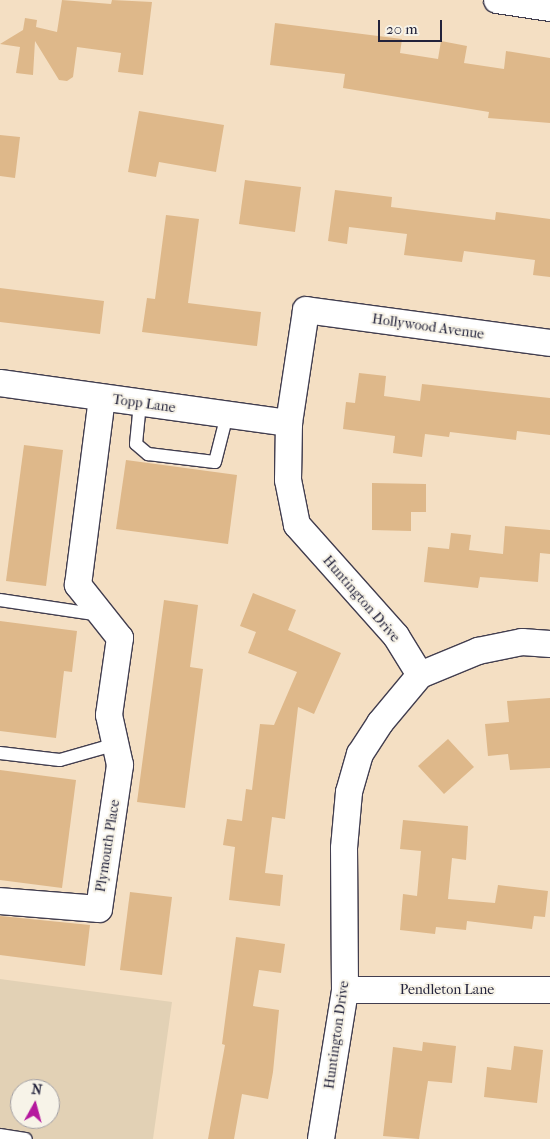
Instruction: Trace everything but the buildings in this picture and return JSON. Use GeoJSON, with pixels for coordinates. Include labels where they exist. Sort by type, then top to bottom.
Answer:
{"type":"FeatureCollection","features":[{"type":"Feature","properties":{"kind":"street"},"geometry":{"type":"LineString","coordinates":[[497,0],[550,8]]}},
{"type":"Feature","properties":{"kind":"street","name":"Hollywood Avenue"},"geometry":{"type":"LineString","coordinates":[[306,310],[550,343]]}},
{"type":"Feature","properties":{"kind":"street","name":"Huntington Drive"},"geometry":{"type":"LineString","coordinates":[[306,310],[289,424],[288,480],[297,526],[396,636],[420,675],[380,723],[360,754],[349,792],[344,848],[345,990],[321,1139]]}},
{"type":"Feature","properties":{"kind":"street","name":"Topp Lane"},"geometry":{"type":"LineString","coordinates":[[0,383],[289,424]]}},
{"type":"Feature","properties":{"kind":"street","name":"Plymouth Place"},"geometry":{"type":"LineString","coordinates":[[0,901],[99,909],[120,765],[109,715],[120,638],[78,584],[102,398]]}},
{"type":"Feature","properties":{"kind":"street"},"geometry":{"type":"LineString","coordinates":[[420,675],[478,651],[522,642],[550,644]]}},
{"type":"Feature","properties":{"kind":"street","name":"Pendleton Lane"},"geometry":{"type":"LineString","coordinates":[[345,990],[550,990]]}},
{"type":"Feature","properties":{"kind":"lane"},"geometry":{"type":"LineString","coordinates":[[140,403],[136,444],[148,454],[215,462],[227,415]]}},
{"type":"Feature","properties":{"kind":"lane"},"geometry":{"type":"LineString","coordinates":[[0,600],[102,616]]}},
{"type":"Feature","properties":{"kind":"lane"},"geometry":{"type":"LineString","coordinates":[[0,753],[60,760],[116,744]]}},
{"type":"Feature","properties":{"kind":"lane"},"geometry":{"type":"LineString","coordinates":[[0,1135],[26,1139]]}},
{"type":"Feature","properties":{"kind":"shaded area"},"geometry":{"type":"Polygon","coordinates":[[[0,979],[172,1002],[153,1139],[0,1139],[0,979]]]}}]}
